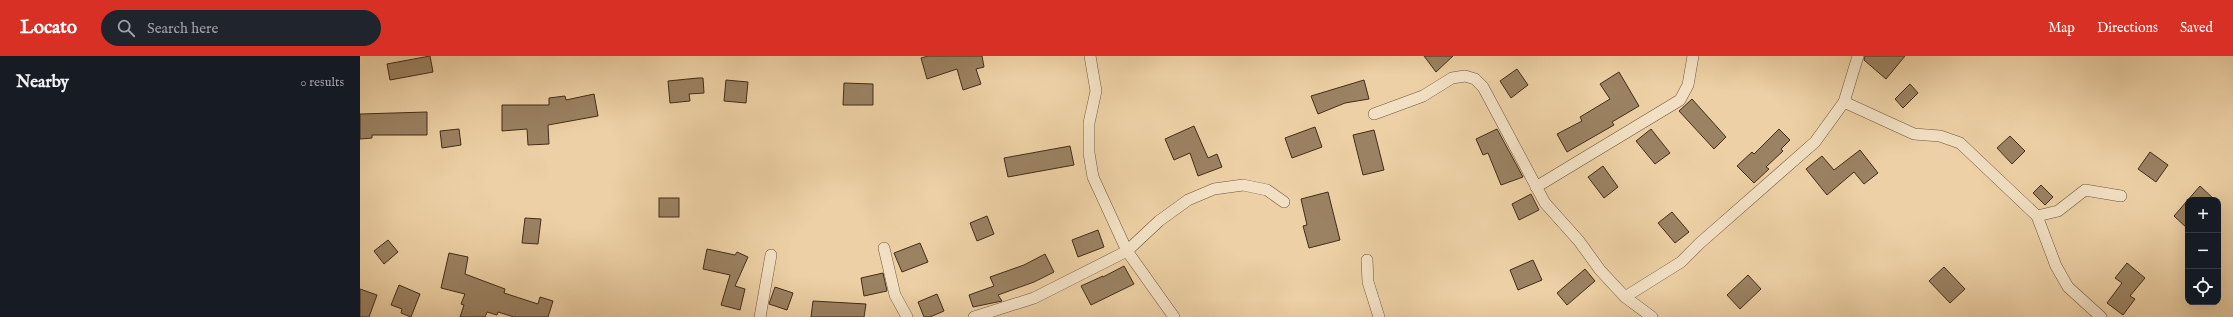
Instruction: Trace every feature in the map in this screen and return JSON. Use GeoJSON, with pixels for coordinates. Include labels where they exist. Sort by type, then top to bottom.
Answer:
{"type":"FeatureCollection","features":[{"type":"Feature","properties":{"kind":"street"},"geometry":{"type":"LineString","coordinates":[[1090,56],[1096,92],[1089,123],[1089,153],[1093,178],[1127,251],[1174,317]]}},
{"type":"Feature","properties":{"kind":"street"},"geometry":{"type":"LineString","coordinates":[[1536,187],[1680,100],[1688,86],[1693,56]]}},
{"type":"Feature","properties":{"kind":"street"},"geometry":{"type":"LineString","coordinates":[[1626,297],[1681,262],[1700,243],[1815,142],[1844,102],[1858,56]]}},
{"type":"Feature","properties":{"kind":"street"},"geometry":{"type":"LineString","coordinates":[[1374,114],[1423,96],[1452,78],[1465,76],[1476,79],[1483,87],[1545,203],[1579,241],[1600,270],[1626,297],[1652,317]]}},
{"type":"Feature","properties":{"kind":"street"},"geometry":{"type":"LineString","coordinates":[[1844,102],[1914,134],[1940,136],[1960,143],[2037,216],[2056,266],[2068,287],[2101,317]]}},
{"type":"Feature","properties":{"kind":"street"},"geometry":{"type":"LineString","coordinates":[[974,317],[1034,298],[1127,251],[1159,221],[1188,200],[1214,189],[1243,185],[1267,190],[1284,202]]}},
{"type":"Feature","properties":{"kind":"street"},"geometry":{"type":"LineString","coordinates":[[2037,216],[2058,211],[2085,190],[2121,196]]}},
{"type":"Feature","properties":{"kind":"street"},"geometry":{"type":"LineString","coordinates":[[884,248],[894,295],[907,317]]}},
{"type":"Feature","properties":{"kind":"street"},"geometry":{"type":"LineString","coordinates":[[760,317],[771,255]]}},
{"type":"Feature","properties":{"kind":"street"},"geometry":{"type":"LineString","coordinates":[[1367,260],[1368,282],[1379,317]]}},
{"type":"Feature","properties":{"kind":"building"},"geometry":{"type":"Polygon","coordinates":[[[430,56],[433,72],[390,80],[387,64],[430,56]]]}},
{"type":"Feature","properties":{"kind":"building"},"geometry":{"type":"Polygon","coordinates":[[[928,56],[982,56],[984,67],[976,69],[981,84],[963,90],[957,69],[927,79],[921,58],[928,56]]]}},
{"type":"Feature","properties":{"kind":"building"},"geometry":{"type":"Polygon","coordinates":[[[1424,56],[1453,56],[1436,72],[1424,56]]]}},
{"type":"Feature","properties":{"kind":"building"},"geometry":{"type":"Polygon","coordinates":[[[1865,56],[1905,56],[1886,79],[1864,60],[1865,56]]]}},
{"type":"Feature","properties":{"kind":"building"},"geometry":{"type":"Polygon","coordinates":[[[1517,69],[1528,85],[1511,98],[1500,81],[1517,69]]]}},
{"type":"Feature","properties":{"kind":"building"},"geometry":{"type":"Polygon","coordinates":[[[1619,72],[1639,106],[1612,122],[1614,125],[1567,152],[1557,134],[1582,121],[1580,117],[1610,99],[1600,84],[1619,72]]]}},
{"type":"Feature","properties":{"kind":"building"},"geometry":{"type":"Polygon","coordinates":[[[703,78],[704,93],[689,94],[690,101],[670,103],[668,81],[703,78]]]}},
{"type":"Feature","properties":{"kind":"building"},"geometry":{"type":"Polygon","coordinates":[[[726,80],[748,82],[746,103],[724,101],[726,80]]]}},
{"type":"Feature","properties":{"kind":"building"},"geometry":{"type":"Polygon","coordinates":[[[1364,80],[1369,99],[1345,103],[1318,114],[1311,96],[1364,80]]]}},
{"type":"Feature","properties":{"kind":"building"},"geometry":{"type":"Polygon","coordinates":[[[844,83],[873,84],[873,105],[843,105],[844,83]]]}},
{"type":"Feature","properties":{"kind":"building"},"geometry":{"type":"Polygon","coordinates":[[[1910,84],[1918,93],[1903,108],[1895,99],[1910,84]]]}},
{"type":"Feature","properties":{"kind":"building"},"geometry":{"type":"Polygon","coordinates":[[[594,94],[598,116],[548,125],[549,144],[528,145],[527,129],[502,131],[502,105],[549,105],[549,98],[565,96],[566,100],[594,94]]]}},
{"type":"Feature","properties":{"kind":"building"},"geometry":{"type":"Polygon","coordinates":[[[1692,99],[1726,137],[1714,149],[1679,111],[1692,99]]]}},
{"type":"Feature","properties":{"kind":"building"},"geometry":{"type":"Polygon","coordinates":[[[427,112],[427,135],[372,135],[372,138],[360,139],[360,114],[427,112]]]}},
{"type":"Feature","properties":{"kind":"building"},"geometry":{"type":"Polygon","coordinates":[[[1194,126],[1208,158],[1217,154],[1222,167],[1198,176],[1190,153],[1174,160],[1165,139],[1194,126]]]}},
{"type":"Feature","properties":{"kind":"building"},"geometry":{"type":"Polygon","coordinates":[[[1315,127],[1322,147],[1292,158],[1285,138],[1315,127]]]}},
{"type":"Feature","properties":{"kind":"building"},"geometry":{"type":"Polygon","coordinates":[[[459,129],[461,145],[442,148],[440,131],[459,129]]]}},
{"type":"Feature","properties":{"kind":"building"},"geometry":{"type":"Polygon","coordinates":[[[1497,129],[1523,177],[1501,185],[1488,153],[1483,155],[1476,139],[1497,129]]]}},
{"type":"Feature","properties":{"kind":"building"},"geometry":{"type":"Polygon","coordinates":[[[1651,129],[1670,153],[1655,164],[1636,141],[1651,129]]]}},
{"type":"Feature","properties":{"kind":"building"},"geometry":{"type":"Polygon","coordinates":[[[1779,129],[1790,140],[1781,149],[1783,151],[1766,167],[1769,169],[1754,183],[1737,166],[1752,152],[1754,154],[1779,129]]]}},
{"type":"Feature","properties":{"kind":"building"},"geometry":{"type":"Polygon","coordinates":[[[1374,130],[1384,170],[1363,175],[1353,135],[1374,130]]]}},
{"type":"Feature","properties":{"kind":"building"},"geometry":{"type":"Polygon","coordinates":[[[2010,136],[2025,151],[2012,164],[1997,148],[2010,136]]]}},
{"type":"Feature","properties":{"kind":"building"},"geometry":{"type":"Polygon","coordinates":[[[1070,146],[1074,165],[1008,177],[1004,158],[1070,146]]]}},
{"type":"Feature","properties":{"kind":"building"},"geometry":{"type":"Polygon","coordinates":[[[1860,150],[1878,173],[1864,184],[1854,172],[1827,195],[1806,169],[1822,156],[1834,170],[1860,150]]]}},
{"type":"Feature","properties":{"kind":"building"},"geometry":{"type":"Polygon","coordinates":[[[2150,152],[2168,165],[2156,182],[2138,169],[2150,152]]]}},
{"type":"Feature","properties":{"kind":"building"},"geometry":{"type":"Polygon","coordinates":[[[1603,166],[1618,187],[1604,198],[1588,177],[1603,166]]]}},
{"type":"Feature","properties":{"kind":"building"},"geometry":{"type":"Polygon","coordinates":[[[2041,185],[2053,197],[2045,205],[2033,193],[2041,185]]]}},
{"type":"Feature","properties":{"kind":"building"},"geometry":{"type":"Polygon","coordinates":[[[2200,186],[2212,197],[2190,197],[2200,186]]]}},
{"type":"Feature","properties":{"kind":"building"},"geometry":{"type":"Polygon","coordinates":[[[1328,192],[1340,240],[1309,248],[1303,226],[1307,225],[1301,199],[1328,192]]]}},
{"type":"Feature","properties":{"kind":"building"},"geometry":{"type":"Polygon","coordinates":[[[1531,194],[1539,210],[1519,220],[1512,204],[1531,194]]]}},
{"type":"Feature","properties":{"kind":"building"},"geometry":{"type":"Polygon","coordinates":[[[659,198],[679,198],[679,217],[659,217],[659,198]]]}},
{"type":"Feature","properties":{"kind":"building"},"geometry":{"type":"Polygon","coordinates":[[[2185,203],[2185,226],[2174,216],[2185,203]]]}},
{"type":"Feature","properties":{"kind":"building"},"geometry":{"type":"Polygon","coordinates":[[[1672,212],[1689,232],[1675,243],[1658,223],[1672,212]]]}},
{"type":"Feature","properties":{"kind":"building"},"geometry":{"type":"Polygon","coordinates":[[[987,216],[994,234],[977,241],[970,223],[987,216]]]}},
{"type":"Feature","properties":{"kind":"building"},"geometry":{"type":"Polygon","coordinates":[[[525,218],[541,219],[538,244],[522,243],[525,218]]]}},
{"type":"Feature","properties":{"kind":"building"},"geometry":{"type":"Polygon","coordinates":[[[1098,230],[1104,247],[1078,257],[1072,240],[1098,230]]]}},
{"type":"Feature","properties":{"kind":"building"},"geometry":{"type":"Polygon","coordinates":[[[388,240],[398,252],[384,264],[374,251],[388,240]]]}},
{"type":"Feature","properties":{"kind":"building"},"geometry":{"type":"Polygon","coordinates":[[[920,243],[928,262],[902,272],[894,253],[920,243]]]}},
{"type":"Feature","properties":{"kind":"building"},"geometry":{"type":"Polygon","coordinates":[[[707,249],[735,255],[737,252],[748,257],[735,286],[745,289],[740,310],[721,305],[730,275],[703,269],[707,249]]]}},
{"type":"Feature","properties":{"kind":"building"},"geometry":{"type":"Polygon","coordinates":[[[449,253],[468,257],[465,274],[505,289],[504,293],[538,304],[540,297],[553,301],[548,317],[514,317],[498,312],[497,315],[487,312],[485,317],[460,317],[464,305],[461,304],[465,294],[441,288],[449,253]]]}},
{"type":"Feature","properties":{"kind":"building"},"geometry":{"type":"Polygon","coordinates":[[[1045,254],[1054,272],[1034,282],[998,295],[1002,301],[973,307],[969,295],[994,286],[990,277],[1024,265],[1045,254]]]}},
{"type":"Feature","properties":{"kind":"building"},"geometry":{"type":"Polygon","coordinates":[[[1533,260],[1542,280],[1518,290],[1510,270],[1533,260]]]}},
{"type":"Feature","properties":{"kind":"building"},"geometry":{"type":"Polygon","coordinates":[[[2127,263],[2145,278],[2130,296],[2135,299],[2123,315],[2107,303],[2122,283],[2115,278],[2127,263]]]}},
{"type":"Feature","properties":{"kind":"building"},"geometry":{"type":"Polygon","coordinates":[[[1124,266],[1134,284],[1091,305],[1081,286],[1124,266]]]}},
{"type":"Feature","properties":{"kind":"building"},"geometry":{"type":"Polygon","coordinates":[[[1944,267],[1965,289],[1950,303],[1929,281],[1944,267]]]}},
{"type":"Feature","properties":{"kind":"building"},"geometry":{"type":"Polygon","coordinates":[[[1585,269],[1595,281],[1567,305],[1557,293],[1585,269]]]}},
{"type":"Feature","properties":{"kind":"building"},"geometry":{"type":"Polygon","coordinates":[[[883,273],[887,291],[864,296],[861,278],[883,273]]]}},
{"type":"Feature","properties":{"kind":"building"},"geometry":{"type":"Polygon","coordinates":[[[1748,275],[1761,289],[1740,309],[1727,295],[1748,275]]]}},
{"type":"Feature","properties":{"kind":"building"},"geometry":{"type":"Polygon","coordinates":[[[399,285],[420,294],[411,317],[401,313],[402,309],[391,305],[399,285]]]}},
{"type":"Feature","properties":{"kind":"building"},"geometry":{"type":"Polygon","coordinates":[[[775,287],[793,293],[787,310],[769,304],[775,287]]]}},
{"type":"Feature","properties":{"kind":"building"},"geometry":{"type":"Polygon","coordinates":[[[360,289],[377,295],[369,317],[360,317],[360,289]]]}},
{"type":"Feature","properties":{"kind":"building"},"geometry":{"type":"Polygon","coordinates":[[[937,294],[944,311],[930,317],[924,317],[918,302],[937,294]]]}},
{"type":"Feature","properties":{"kind":"building"},"geometry":{"type":"Polygon","coordinates":[[[813,301],[866,304],[864,317],[811,317],[813,301]]]}}]}
